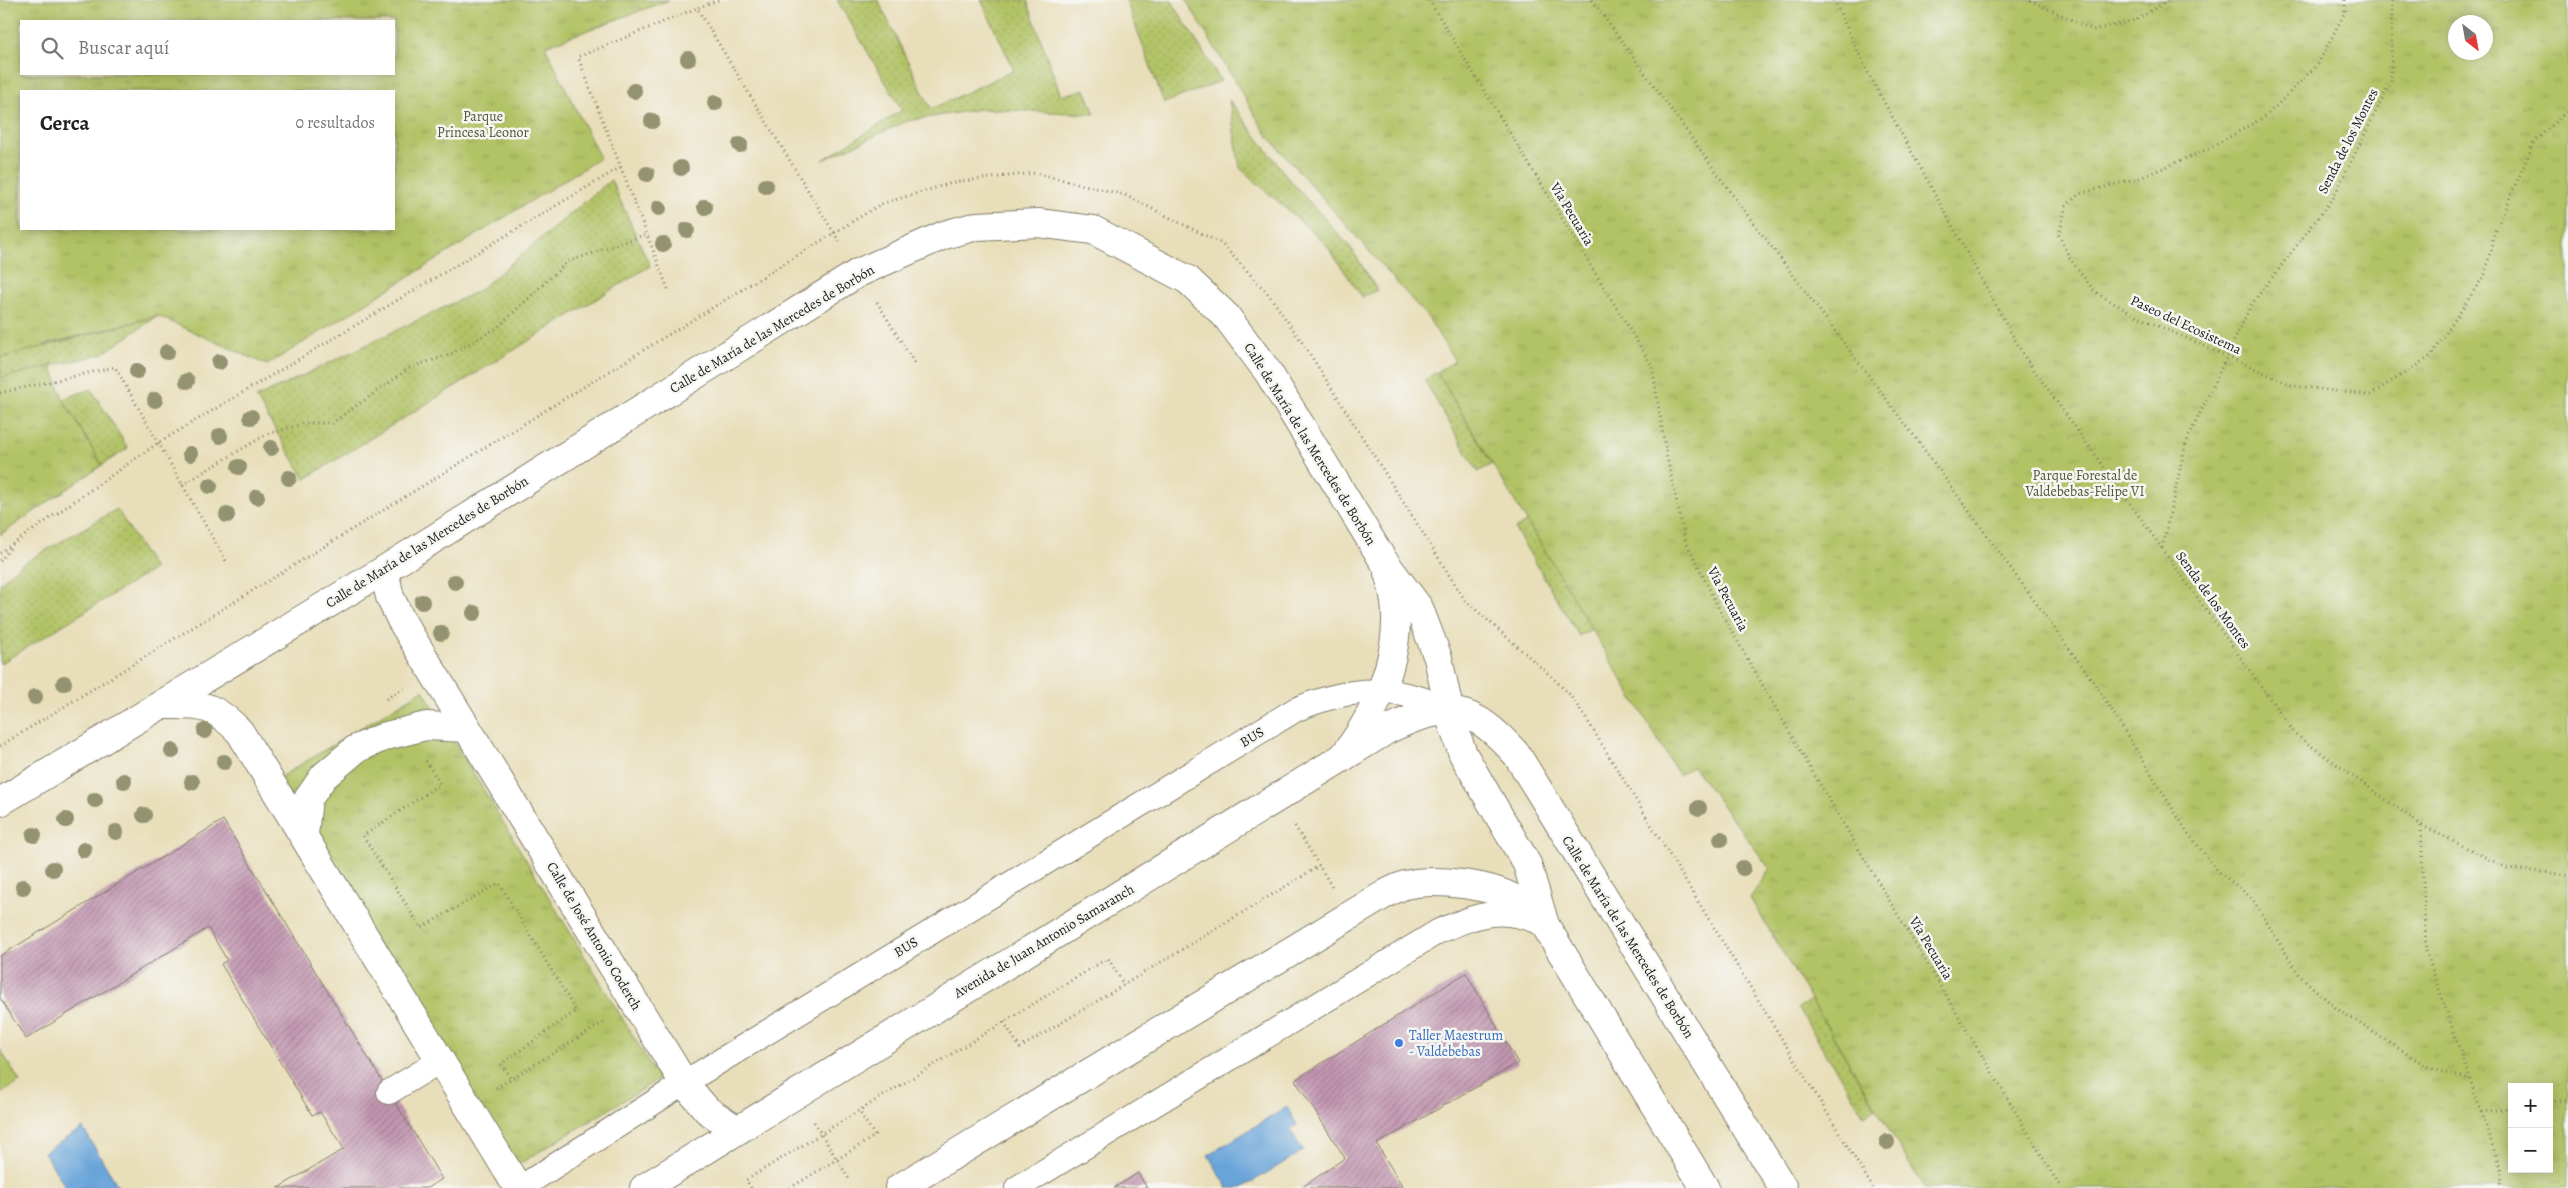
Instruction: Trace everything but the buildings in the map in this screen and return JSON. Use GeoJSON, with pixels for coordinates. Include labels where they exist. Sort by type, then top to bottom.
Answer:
{"type":"FeatureCollection","features":[{"type":"Feature","properties":{"kind":"street","name":"Calle de María de las Mercedes de Borbón"},"geometry":{"type":"LineString","coordinates":[[0,802],[384,570],[858,273],[944,235],[977,226],[1038,224],[1093,230],[1188,280],[1226,316],[1268,372],[1383,560],[1422,615],[1438,658],[1450,711],[1463,754],[1527,864],[1545,925]]}},
{"type":"Feature","properties":{"kind":"street"},"geometry":{"type":"LineString","coordinates":[[1342,757],[1366,725],[1381,691],[1390,662],[1396,624],[1393,587],[1383,560]]}},
{"type":"Feature","properties":{"kind":"street","name":"Calle de José Antonio Coderch"},"geometry":{"type":"LineString","coordinates":[[384,570],[390,598],[401,620],[684,1083],[707,1110],[737,1130]]}},
{"type":"Feature","properties":{"kind":"street"},"geometry":{"type":"LineString","coordinates":[[161,705],[201,706],[224,715],[240,732],[519,1188]]}},
{"type":"Feature","properties":{"kind":"street","name":"Calle de María de las Mercedes de Borbón"},"geometry":{"type":"LineString","coordinates":[[1450,711],[1476,718],[1484,723],[1500,735],[1517,755],[1783,1188]]}},
{"type":"Feature","properties":{"kind":"street","name":"Avenida de Juan Antonio Samaranch"},"geometry":{"type":"LineString","coordinates":[[644,1188],[1278,799],[1387,730],[1415,716],[1450,711]]}},
{"type":"Feature","properties":{"kind":"street"},"geometry":{"type":"LineString","coordinates":[[304,835],[308,799],[324,776],[356,749],[386,736],[426,726],[467,728]]}},
{"type":"Feature","properties":{"kind":"street"},"geometry":{"type":"LineString","coordinates":[[899,1188],[1349,915],[1405,885],[1448,883],[1474,886],[1501,893],[1518,901],[1545,925],[1705,1188]]}},
{"type":"Feature","properties":{"kind":"lane","name":"BUS"},"geometry":{"type":"LineString","coordinates":[[519,1188],[684,1083],[1296,710],[1320,700],[1339,695],[1381,691],[1407,694],[1427,700],[1450,711]]}},
{"type":"Feature","properties":{"kind":"lane"},"geometry":{"type":"LineString","coordinates":[[1017,1188],[1439,931],[1475,917],[1496,914],[1514,913],[1545,925]]}},
{"type":"Feature","properties":{"kind":"lane"},"geometry":{"type":"LineString","coordinates":[[389,1092],[440,1061]]}},
{"type":"Feature","properties":{"kind":"path"},"geometry":{"type":"LineString","coordinates":[[668,290],[578,57],[718,0]]}},
{"type":"Feature","properties":{"kind":"path","name":"Vía Pecuaria"},"geometry":{"type":"LineString","coordinates":[[1429,0],[1652,366],[1666,453],[1685,539],[1720,611],[1812,772],[2061,1188]]}},
{"type":"Feature","properties":{"kind":"path"},"geometry":{"type":"LineString","coordinates":[[1592,0],[1740,205],[1918,441],[2100,691],[2187,832],[2218,871],[2252,898],[2299,976],[2337,1009],[2430,1069],[2470,1079]]}},
{"type":"Feature","properties":{"kind":"path"},"geometry":{"type":"LineString","coordinates":[[1834,0],[1867,71],[2024,356],[2162,548]]}},
{"type":"Feature","properties":{"kind":"path"},"geometry":{"type":"LineString","coordinates":[[2030,0],[2093,30],[2136,20],[2169,0]]}},
{"type":"Feature","properties":{"kind":"path","name":"Paseo del Ecosistema"},"geometry":{"type":"LineString","coordinates":[[2345,0],[2345,12],[2318,64],[2266,116],[2208,149],[2142,177],[2079,194],[2066,206],[2059,235],[2070,260],[2095,292],[2134,315],[2294,386],[2370,395],[2431,356],[2485,274],[2494,234],[2534,142],[2568,110]]}},
{"type":"Feature","properties":{"kind":"path","name":"Senda de los Montes"},"geometry":{"type":"LineString","coordinates":[[2392,0],[2392,81],[2333,198],[2250,305],[2186,443],[2162,548],[2296,735],[2421,825],[2507,868],[2568,875]]}},
{"type":"Feature","properties":{"kind":"path"},"geometry":{"type":"LineString","coordinates":[[697,8],[843,248]]}},
{"type":"Feature","properties":{"kind":"path"},"geometry":{"type":"LineString","coordinates":[[0,553],[158,442],[621,167]]}},
{"type":"Feature","properties":{"kind":"path"},"geometry":{"type":"LineString","coordinates":[[0,746],[881,204],[955,182],[1035,173],[1125,195],[1222,244],[1269,295],[1306,348],[1415,524],[1465,600],[1553,678],[1569,694],[1587,720],[1874,1188]]}},
{"type":"Feature","properties":{"kind":"path"},"geometry":{"type":"LineString","coordinates":[[182,485],[267,434],[304,423],[332,423],[410,367],[449,355],[497,328],[567,262],[646,234]]}},
{"type":"Feature","properties":{"kind":"path"},"geometry":{"type":"LineString","coordinates":[[875,300],[916,366]]}},
{"type":"Feature","properties":{"kind":"path"},"geometry":{"type":"LineString","coordinates":[[0,393],[115,366],[226,561]]}},
{"type":"Feature","properties":{"kind":"path"},"geometry":{"type":"LineString","coordinates":[[0,561],[16,542]]}},
{"type":"Feature","properties":{"kind":"path"},"geometry":{"type":"LineString","coordinates":[[387,698],[440,784],[363,836],[421,928],[499,883],[576,1011],[501,1064],[511,1079]]}},
{"type":"Feature","properties":{"kind":"path"},"geometry":{"type":"LineString","coordinates":[[1278,799],[1349,915]]}},
{"type":"Feature","properties":{"kind":"path"},"geometry":{"type":"LineString","coordinates":[[2421,825],[2426,950],[2502,1173],[2501,1188]]}},
{"type":"Feature","properties":{"kind":"path"},"geometry":{"type":"LineString","coordinates":[[1004,1022],[1020,1048],[1319,866]]}},
{"type":"Feature","properties":{"kind":"path"},"geometry":{"type":"LineString","coordinates":[[751,1188],[746,1180],[1108,958],[1124,985]]}},
{"type":"Feature","properties":{"kind":"path"},"geometry":{"type":"LineString","coordinates":[[490,1091],[610,1019]]}},
{"type":"Feature","properties":{"kind":"path"},"geometry":{"type":"LineString","coordinates":[[2553,1102],[2568,1100]]}},
{"type":"Feature","properties":{"kind":"path"},"geometry":{"type":"LineString","coordinates":[[2481,1112],[2508,1109]]}},
{"type":"Feature","properties":{"kind":"path"},"geometry":{"type":"LineString","coordinates":[[790,1188],[875,1136],[859,1111]]}},
{"type":"Feature","properties":{"kind":"path"},"geometry":{"type":"LineString","coordinates":[[812,1120],[849,1178]]}},
{"type":"Feature","properties":{"kind":"green space","name":"Parque Princesa Leonor"},"geometry":{"type":"Polygon","coordinates":[[[0,0],[669,0],[545,46],[600,158],[267,365],[158,316],[44,345],[63,399],[102,465],[0,535],[0,0]]]}},
{"type":"Feature","properties":{"kind":"green space"},"geometry":{"type":"Polygon","coordinates":[[[837,0],[878,0],[931,109],[1014,70],[981,0],[1027,0],[1061,96],[1085,89],[1095,114],[981,109],[907,121],[823,160],[902,110],[837,0]]]}},
{"type":"Feature","properties":{"kind":"green space"},"geometry":{"type":"Polygon","coordinates":[[[1126,0],[1171,0],[1221,81],[1164,103],[1126,0]]]}},
{"type":"Feature","properties":{"kind":"green space","name":"Parque Forestal de Valdebebas-Felipe VI"},"geometry":{"type":"Polygon","coordinates":[[[1186,0],[2568,0],[2568,1188],[1924,1188],[1750,898],[1770,869],[1693,766],[1679,775],[1437,372],[1455,361],[1429,319],[1267,135],[1186,0]]]}},
{"type":"Feature","properties":{"kind":"green space"},"geometry":{"type":"Polygon","coordinates":[[[1229,100],[1288,178],[1351,248],[1377,290],[1362,297],[1325,243],[1240,168],[1229,100]]]}},
{"type":"Feature","properties":{"kind":"green space"},"geometry":{"type":"Polygon","coordinates":[[[611,180],[650,266],[305,479],[256,398],[478,291],[611,180]]]}},
{"type":"Feature","properties":{"kind":"green space"},"geometry":{"type":"Polygon","coordinates":[[[158,316],[102,354],[0,378],[0,358],[158,316]]]}},
{"type":"Feature","properties":{"kind":"green space"},"geometry":{"type":"Polygon","coordinates":[[[1437,372],[1492,464],[1478,472],[1424,380],[1437,372]]]}},
{"type":"Feature","properties":{"kind":"green space"},"geometry":{"type":"Polygon","coordinates":[[[91,389],[128,448],[102,465],[63,399],[91,389]]]}},
{"type":"Feature","properties":{"kind":"green space"},"geometry":{"type":"Polygon","coordinates":[[[117,509],[154,569],[0,664],[0,583],[19,566],[117,509]]]}},
{"type":"Feature","properties":{"kind":"green space"},"geometry":{"type":"Polygon","coordinates":[[[1527,521],[1592,629],[1579,636],[1515,529],[1527,521]]]}},
{"type":"Feature","properties":{"kind":"green space"},"geometry":{"type":"Polygon","coordinates":[[[423,690],[659,1079],[514,1167],[277,779],[423,690]]]}},
{"type":"Feature","properties":{"kind":"green space"},"geometry":{"type":"Polygon","coordinates":[[[1811,1000],[1876,1108],[1864,1115],[1798,1008],[1811,1000]]]}},
{"type":"Feature","properties":{"kind":"green space"},"geometry":{"type":"Polygon","coordinates":[[[0,1049],[20,1082],[0,1094],[0,1049]]]}},
{"type":"Feature","properties":{"kind":"water"},"geometry":{"type":"Polygon","coordinates":[[[1287,1107],[1297,1125],[1290,1129],[1303,1151],[1242,1188],[1228,1188],[1208,1155],[1287,1107]]]}},
{"type":"Feature","properties":{"kind":"water"},"geometry":{"type":"Polygon","coordinates":[[[83,1128],[119,1188],[66,1188],[44,1152],[83,1128]]]}},
{"type":"Feature","properties":{"kind":"place","name":"Taller Maestrum - Valdebebas"},"geometry":{"type":"Point","coordinates":[1399,1043]}}]}
